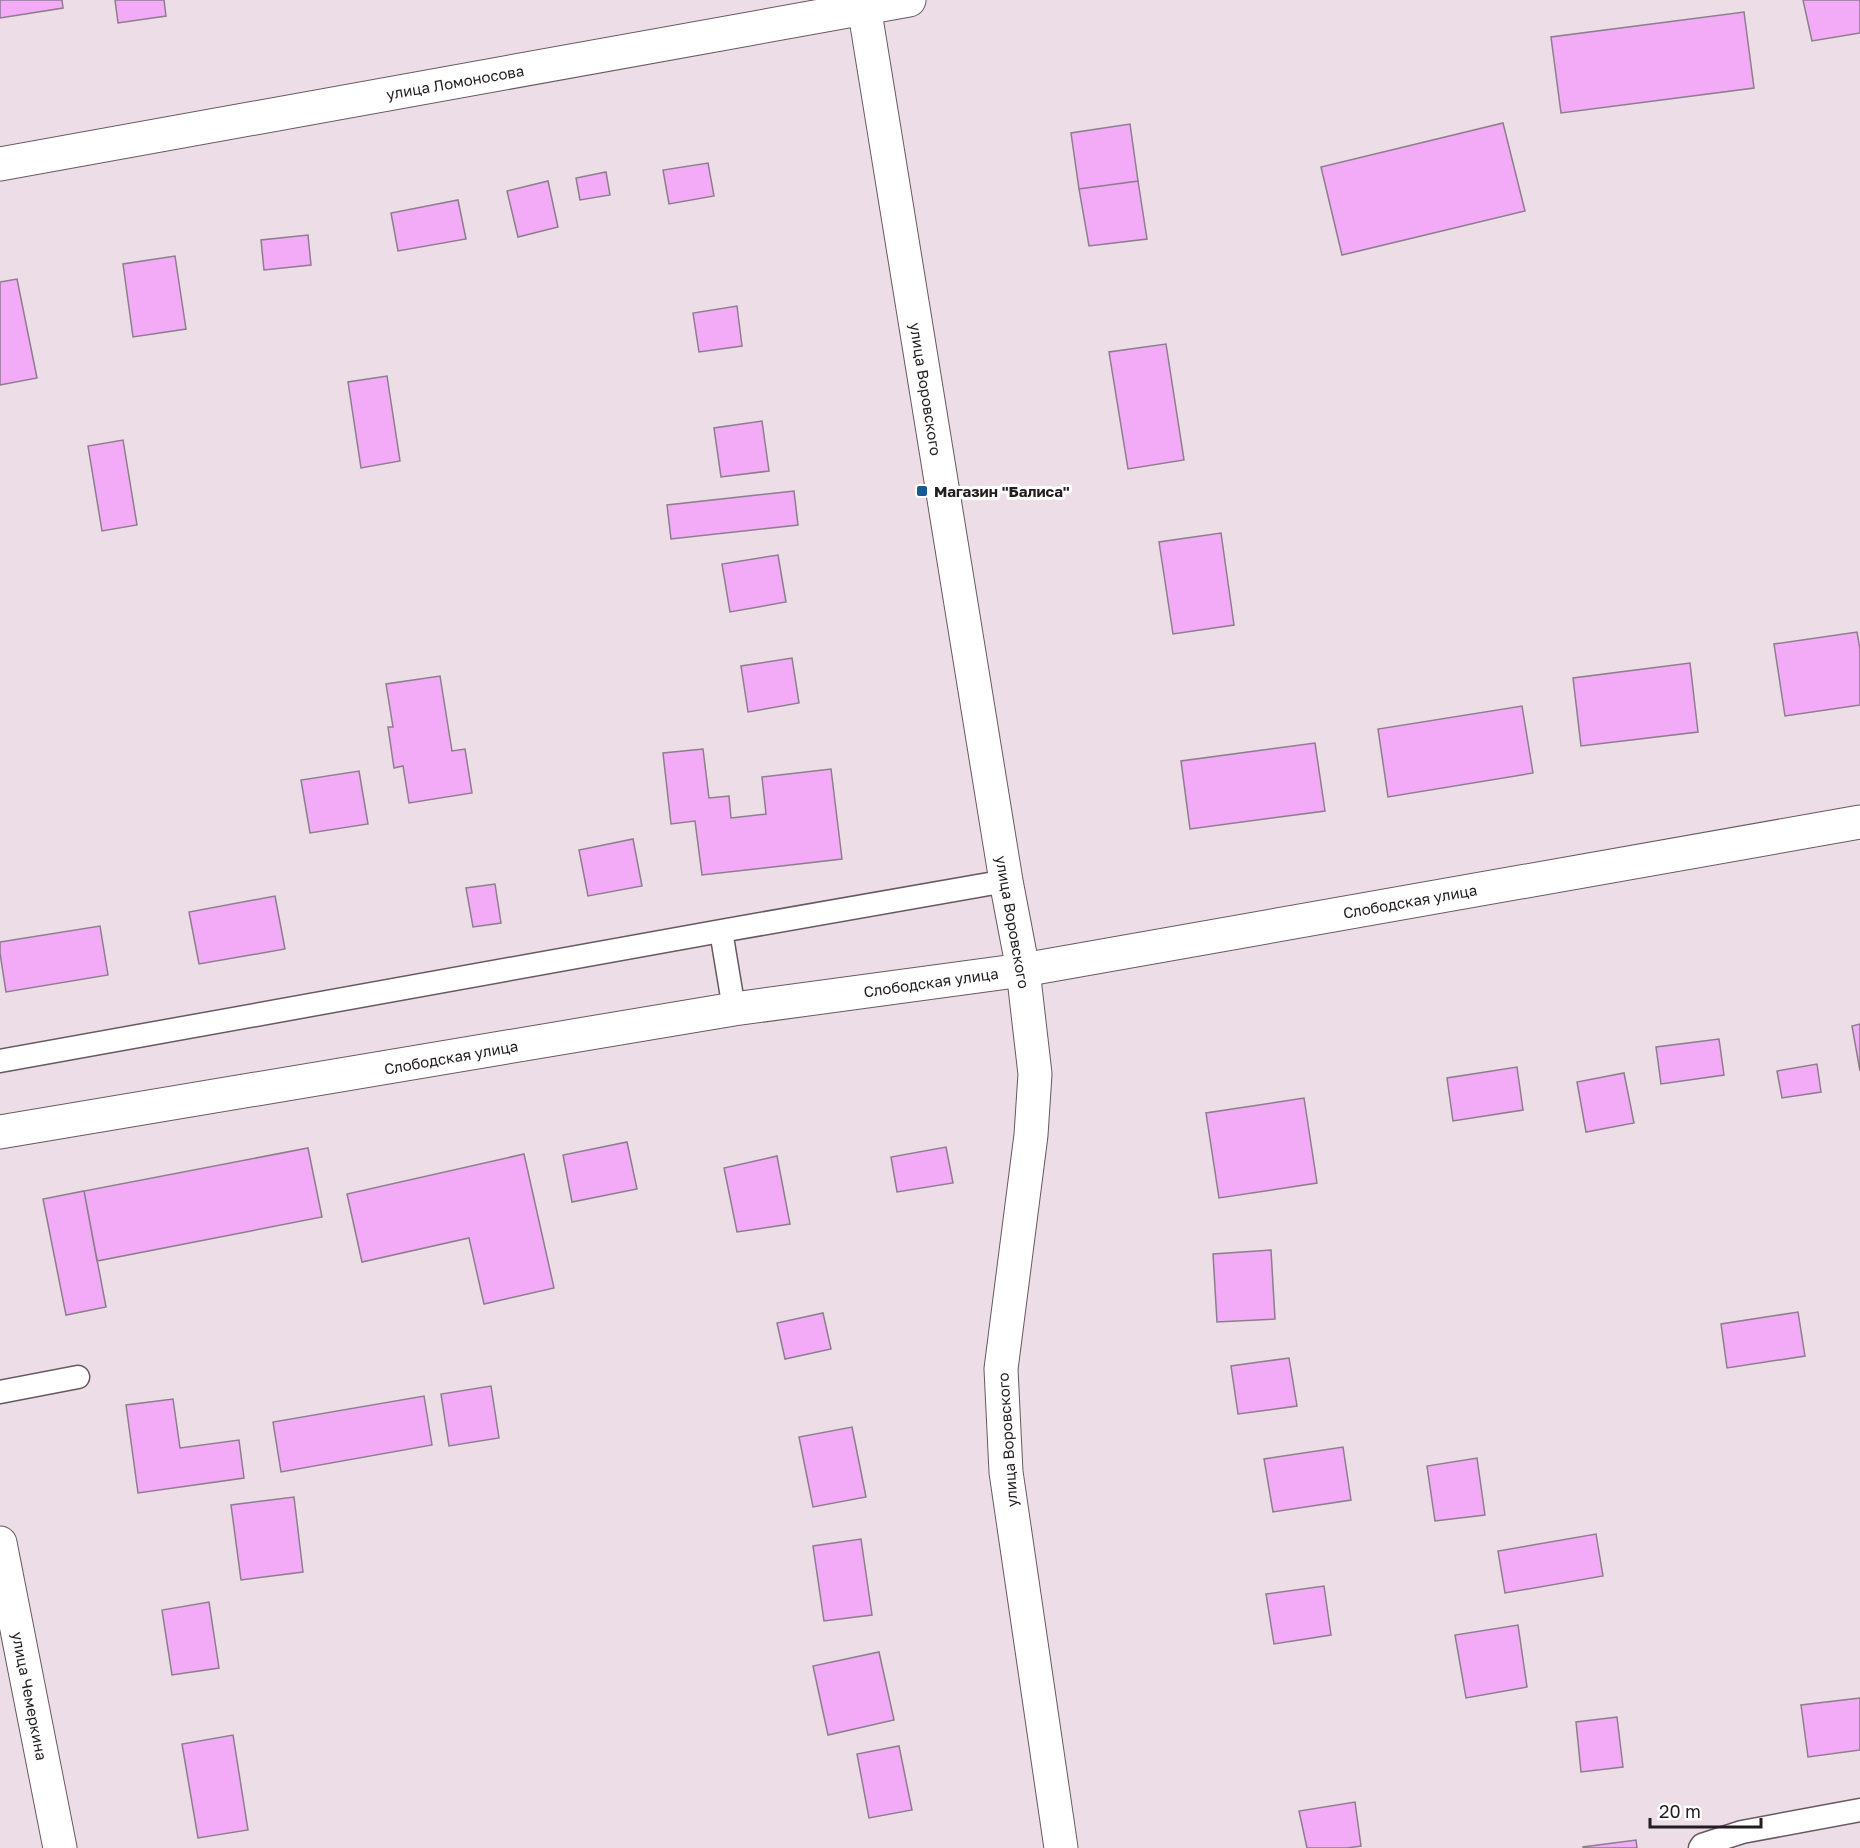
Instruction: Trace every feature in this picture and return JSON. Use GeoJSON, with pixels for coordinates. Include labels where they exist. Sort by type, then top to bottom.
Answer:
{"type":"FeatureCollection","features":[{"type":"Feature","properties":{"kind":"street","name":"улица Ломоносова"},"geometry":{"type":"LineString","coordinates":[[0,164],[864,4],[909,0]]}},
{"type":"Feature","properties":{"kind":"street","name":"улица Воровского"},"geometry":{"type":"LineString","coordinates":[[864,4],[1006,881],[1023,970],[1035,1074],[1031,1135],[1001,1369],[1006,1472],[1061,1848]]}},
{"type":"Feature","properties":{"kind":"street","name":"Слободская улица"},"geometry":{"type":"LineString","coordinates":[[0,1132],[734,1009],[1023,970],[1860,822]]}},
{"type":"Feature","properties":{"kind":"street","name":"улица Чемеркина"},"geometry":{"type":"LineString","coordinates":[[0,1543],[60,1848]]}},
{"type":"Feature","properties":{"kind":"lane"},"geometry":{"type":"LineString","coordinates":[[0,1061],[1006,881]]}},
{"type":"Feature","properties":{"kind":"lane"},"geometry":{"type":"LineString","coordinates":[[721,931],[734,1009]]}},
{"type":"Feature","properties":{"kind":"lane"},"geometry":{"type":"LineString","coordinates":[[0,1392],[78,1377]]}},
{"type":"Feature","properties":{"kind":"lane"},"geometry":{"type":"LineString","coordinates":[[1700,1848],[1702,1845],[1742,1832],[1860,1810]]}},
{"type":"Feature","properties":{"kind":"building"},"geometry":{"type":"Polygon","coordinates":[[[0,0],[62,0],[63,8],[0,18],[0,0]]]}},
{"type":"Feature","properties":{"kind":"building"},"geometry":{"type":"Polygon","coordinates":[[[115,0],[164,0],[166,16],[118,23],[115,0]]]}},
{"type":"Feature","properties":{"kind":"building"},"geometry":{"type":"Polygon","coordinates":[[[1803,0],[1860,0],[1860,33],[1812,41],[1803,0]]]}},
{"type":"Feature","properties":{"kind":"building"},"geometry":{"type":"Polygon","coordinates":[[[1744,12],[1754,88],[1561,113],[1551,37],[1744,12]]]}},
{"type":"Feature","properties":{"kind":"building"},"geometry":{"type":"Polygon","coordinates":[[[1503,123],[1525,211],[1342,255],[1321,167],[1503,123]]]}},
{"type":"Feature","properties":{"kind":"building"},"geometry":{"type":"Polygon","coordinates":[[[1130,124],[1138,181],[1079,189],[1071,133],[1130,124]]]}},
{"type":"Feature","properties":{"kind":"building"},"geometry":{"type":"Polygon","coordinates":[[[708,163],[714,196],[669,204],[663,170],[708,163]]]}},
{"type":"Feature","properties":{"kind":"building"},"geometry":{"type":"Polygon","coordinates":[[[606,172],[610,195],[580,200],[576,178],[606,172]]]}},
{"type":"Feature","properties":{"kind":"building"},"geometry":{"type":"Polygon","coordinates":[[[548,181],[558,227],[518,237],[507,191],[548,181]]]}},
{"type":"Feature","properties":{"kind":"building"},"geometry":{"type":"Polygon","coordinates":[[[1138,181],[1147,239],[1089,246],[1079,189],[1138,181]]]}},
{"type":"Feature","properties":{"kind":"building"},"geometry":{"type":"Polygon","coordinates":[[[458,200],[466,239],[398,251],[391,213],[458,200]]]}},
{"type":"Feature","properties":{"kind":"building"},"geometry":{"type":"Polygon","coordinates":[[[308,235],[311,265],[264,270],[261,240],[308,235]]]}},
{"type":"Feature","properties":{"kind":"building"},"geometry":{"type":"Polygon","coordinates":[[[175,256],[186,329],[133,337],[123,264],[175,256]]]}},
{"type":"Feature","properties":{"kind":"building"},"geometry":{"type":"Polygon","coordinates":[[[17,279],[37,378],[0,385],[0,282],[17,279]]]}},
{"type":"Feature","properties":{"kind":"building"},"geometry":{"type":"Polygon","coordinates":[[[737,306],[742,346],[699,352],[693,313],[737,306]]]}},
{"type":"Feature","properties":{"kind":"building"},"geometry":{"type":"Polygon","coordinates":[[[1166,344],[1184,460],[1128,469],[1109,352],[1166,344]]]}},
{"type":"Feature","properties":{"kind":"building"},"geometry":{"type":"Polygon","coordinates":[[[387,376],[400,461],[361,468],[348,382],[387,376]]]}},
{"type":"Feature","properties":{"kind":"building"},"geometry":{"type":"Polygon","coordinates":[[[762,421],[769,471],[721,477],[714,428],[762,421]]]}},
{"type":"Feature","properties":{"kind":"building"},"geometry":{"type":"Polygon","coordinates":[[[123,440],[137,525],[102,531],[88,446],[123,440]]]}},
{"type":"Feature","properties":{"kind":"building"},"geometry":{"type":"Polygon","coordinates":[[[794,491],[798,525],[671,539],[667,505],[794,491]]]}},
{"type":"Feature","properties":{"kind":"building"},"geometry":{"type":"Polygon","coordinates":[[[1221,533],[1234,625],[1173,634],[1159,542],[1221,533]]]}},
{"type":"Feature","properties":{"kind":"building"},"geometry":{"type":"Polygon","coordinates":[[[778,555],[786,602],[730,612],[722,564],[778,555]]]}},
{"type":"Feature","properties":{"kind":"building"},"geometry":{"type":"Polygon","coordinates":[[[1857,632],[1860,649],[1860,705],[1785,716],[1774,644],[1857,632]]]}},
{"type":"Feature","properties":{"kind":"building"},"geometry":{"type":"Polygon","coordinates":[[[792,658],[799,703],[748,712],[741,666],[792,658]]]}},
{"type":"Feature","properties":{"kind":"building"},"geometry":{"type":"Polygon","coordinates":[[[1690,663],[1698,732],[1581,746],[1573,678],[1690,663]]]}},
{"type":"Feature","properties":{"kind":"building"},"geometry":{"type":"Polygon","coordinates":[[[440,676],[452,751],[465,749],[472,793],[409,803],[403,766],[394,768],[388,727],[393,727],[386,684],[440,676]]]}},
{"type":"Feature","properties":{"kind":"building"},"geometry":{"type":"Polygon","coordinates":[[[1522,706],[1533,773],[1388,797],[1378,729],[1522,706]]]}},
{"type":"Feature","properties":{"kind":"building"},"geometry":{"type":"Polygon","coordinates":[[[1315,743],[1325,811],[1190,829],[1181,761],[1315,743]]]}},
{"type":"Feature","properties":{"kind":"building"},"geometry":{"type":"Polygon","coordinates":[[[703,749],[709,798],[729,796],[731,818],[766,814],[762,777],[831,769],[842,859],[702,875],[695,821],[671,824],[663,753],[703,749]]]}},
{"type":"Feature","properties":{"kind":"building"},"geometry":{"type":"Polygon","coordinates":[[[359,771],[368,824],[310,833],[301,780],[359,771]]]}},
{"type":"Feature","properties":{"kind":"building"},"geometry":{"type":"Polygon","coordinates":[[[633,839],[642,886],[588,896],[579,850],[633,839]]]}},
{"type":"Feature","properties":{"kind":"building"},"geometry":{"type":"Polygon","coordinates":[[[495,884],[501,923],[473,927],[466,888],[495,884]]]}},
{"type":"Feature","properties":{"kind":"building"},"geometry":{"type":"Polygon","coordinates":[[[275,896],[285,949],[199,964],[189,912],[275,896]]]}},
{"type":"Feature","properties":{"kind":"building"},"geometry":{"type":"Polygon","coordinates":[[[100,926],[108,975],[6,992],[0,942],[100,926]]]}},
{"type":"Feature","properties":{"kind":"building"},"geometry":{"type":"Polygon","coordinates":[[[1860,1024],[1860,1071],[1852,1026],[1860,1024]]]}},
{"type":"Feature","properties":{"kind":"building"},"geometry":{"type":"Polygon","coordinates":[[[1719,1039],[1724,1075],[1661,1084],[1656,1047],[1719,1039]]]}},
{"type":"Feature","properties":{"kind":"building"},"geometry":{"type":"Polygon","coordinates":[[[1817,1064],[1821,1092],[1782,1098],[1777,1071],[1817,1064]]]}},
{"type":"Feature","properties":{"kind":"building"},"geometry":{"type":"Polygon","coordinates":[[[1517,1067],[1523,1110],[1453,1121],[1447,1078],[1517,1067]]]}},
{"type":"Feature","properties":{"kind":"building"},"geometry":{"type":"Polygon","coordinates":[[[1624,1073],[1634,1123],[1586,1132],[1577,1082],[1624,1073]]]}},
{"type":"Feature","properties":{"kind":"building"},"geometry":{"type":"Polygon","coordinates":[[[1304,1098],[1317,1183],[1219,1198],[1206,1113],[1304,1098]]]}},
{"type":"Feature","properties":{"kind":"building"},"geometry":{"type":"Polygon","coordinates":[[[627,1142],[637,1189],[572,1202],[563,1155],[627,1142]]]}},
{"type":"Feature","properties":{"kind":"building"},"geometry":{"type":"Polygon","coordinates":[[[946,1147],[953,1183],[897,1192],[891,1157],[946,1147]]]}},
{"type":"Feature","properties":{"kind":"building"},"geometry":{"type":"Polygon","coordinates":[[[308,1148],[322,1217],[97,1261],[84,1191],[308,1148]]]}},
{"type":"Feature","properties":{"kind":"building"},"geometry":{"type":"Polygon","coordinates":[[[524,1154],[554,1288],[484,1304],[469,1238],[362,1262],[347,1194],[524,1154]]]}},
{"type":"Feature","properties":{"kind":"building"},"geometry":{"type":"Polygon","coordinates":[[[777,1156],[790,1224],[737,1232],[724,1168],[777,1156]]]}},
{"type":"Feature","properties":{"kind":"building"},"geometry":{"type":"Polygon","coordinates":[[[84,1191],[106,1307],[66,1315],[43,1199],[84,1191]]]}},
{"type":"Feature","properties":{"kind":"building"},"geometry":{"type":"Polygon","coordinates":[[[1271,1250],[1275,1319],[1217,1322],[1213,1254],[1271,1250]]]}},
{"type":"Feature","properties":{"kind":"building"},"geometry":{"type":"Polygon","coordinates":[[[1798,1312],[1805,1356],[1727,1368],[1721,1324],[1798,1312]]]}},
{"type":"Feature","properties":{"kind":"building"},"geometry":{"type":"Polygon","coordinates":[[[823,1313],[831,1349],[785,1359],[777,1323],[823,1313]]]}},
{"type":"Feature","properties":{"kind":"building"},"geometry":{"type":"Polygon","coordinates":[[[1289,1358],[1297,1406],[1238,1414],[1231,1366],[1289,1358]]]}},
{"type":"Feature","properties":{"kind":"building"},"geometry":{"type":"Polygon","coordinates":[[[491,1386],[499,1438],[449,1446],[441,1394],[491,1386]]]}},
{"type":"Feature","properties":{"kind":"building"},"geometry":{"type":"Polygon","coordinates":[[[424,1396],[432,1445],[281,1472],[273,1422],[424,1396]]]}},
{"type":"Feature","properties":{"kind":"building"},"geometry":{"type":"Polygon","coordinates":[[[173,1399],[180,1448],[239,1440],[244,1478],[138,1493],[126,1405],[173,1399]]]}},
{"type":"Feature","properties":{"kind":"building"},"geometry":{"type":"Polygon","coordinates":[[[852,1427],[866,1497],[813,1507],[799,1437],[852,1427]]]}},
{"type":"Feature","properties":{"kind":"building"},"geometry":{"type":"Polygon","coordinates":[[[1343,1447],[1351,1500],[1273,1512],[1264,1459],[1343,1447]]]}},
{"type":"Feature","properties":{"kind":"building"},"geometry":{"type":"Polygon","coordinates":[[[1477,1458],[1485,1515],[1435,1521],[1427,1466],[1477,1458]]]}},
{"type":"Feature","properties":{"kind":"building"},"geometry":{"type":"Polygon","coordinates":[[[294,1497],[303,1572],[241,1580],[231,1505],[294,1497]]]}},
{"type":"Feature","properties":{"kind":"building"},"geometry":{"type":"Polygon","coordinates":[[[1596,1534],[1603,1576],[1505,1593],[1498,1551],[1596,1534]]]}},
{"type":"Feature","properties":{"kind":"building"},"geometry":{"type":"Polygon","coordinates":[[[861,1539],[872,1615],[824,1621],[813,1546],[861,1539]]]}},
{"type":"Feature","properties":{"kind":"building"},"geometry":{"type":"Polygon","coordinates":[[[1324,1586],[1331,1635],[1274,1644],[1266,1594],[1324,1586]]]}},
{"type":"Feature","properties":{"kind":"building"},"geometry":{"type":"Polygon","coordinates":[[[209,1602],[219,1668],[172,1675],[162,1610],[209,1602]]]}},
{"type":"Feature","properties":{"kind":"building"},"geometry":{"type":"Polygon","coordinates":[[[1518,1625],[1527,1687],[1466,1698],[1455,1635],[1518,1625]]]}},
{"type":"Feature","properties":{"kind":"building"},"geometry":{"type":"Polygon","coordinates":[[[879,1652],[894,1720],[828,1735],[813,1666],[879,1652]]]}},
{"type":"Feature","properties":{"kind":"building"},"geometry":{"type":"Polygon","coordinates":[[[1860,1698],[1860,1750],[1808,1757],[1801,1705],[1860,1698]]]}},
{"type":"Feature","properties":{"kind":"building"},"geometry":{"type":"Polygon","coordinates":[[[1617,1717],[1623,1767],[1581,1772],[1576,1722],[1617,1717]]]}},
{"type":"Feature","properties":{"kind":"building"},"geometry":{"type":"Polygon","coordinates":[[[233,1735],[248,1830],[198,1838],[182,1744],[233,1735]]]}},
{"type":"Feature","properties":{"kind":"building"},"geometry":{"type":"Polygon","coordinates":[[[899,1746],[912,1810],[869,1818],[857,1754],[899,1746]]]}},
{"type":"Feature","properties":{"kind":"building"},"geometry":{"type":"Polygon","coordinates":[[[1355,1802],[1361,1846],[1307,1848],[1299,1811],[1355,1802]]]}},
{"type":"Feature","properties":{"kind":"building"},"geometry":{"type":"Polygon","coordinates":[[[1636,1840],[1637,1848],[1583,1848],[1583,1847],[1636,1840]]]}},
{"type":"Feature","properties":{"kind":"place","name":"Магазин \"Балиса\""},"geometry":{"type":"Point","coordinates":[922,491]}}]}
